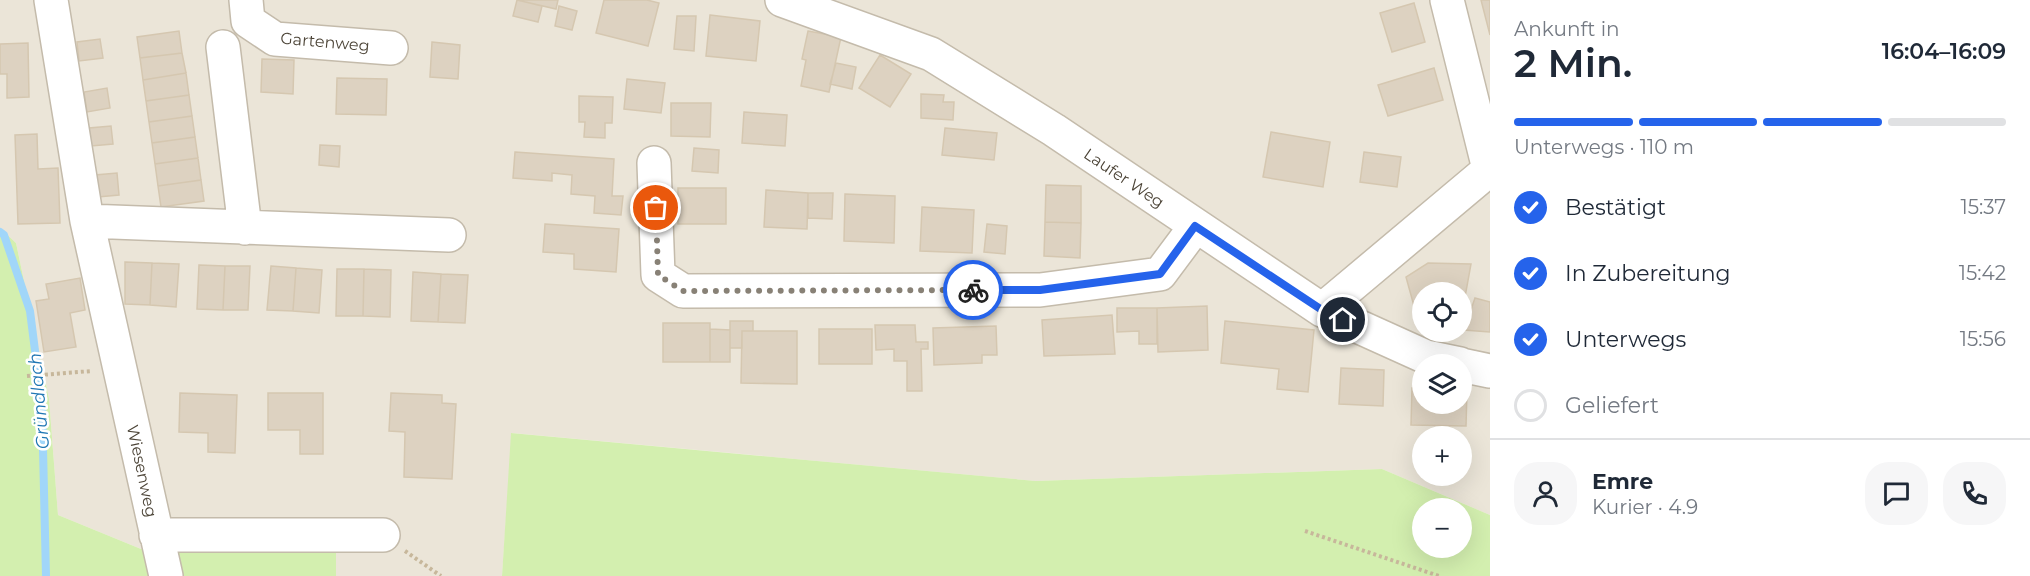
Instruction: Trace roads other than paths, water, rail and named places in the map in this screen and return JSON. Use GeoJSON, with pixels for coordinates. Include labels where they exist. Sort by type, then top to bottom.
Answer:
{"type":"FeatureCollection","features":[{"type":"Feature","properties":{"kind":"street","name":"Wiesenweg"},"geometry":{"type":"LineString","coordinates":[[51,0],[87,221],[156,535],[383,535]]}},
{"type":"Feature","properties":{"kind":"street","name":"Gartenweg"},"geometry":{"type":"LineString","coordinates":[[246,0],[248,21],[275,39],[391,48]]}},
{"type":"Feature","properties":{"kind":"street","name":"Laufer Weg"},"geometry":{"type":"LineString","coordinates":[[782,0],[931,54],[1054,130],[1322,310],[1419,354]]}},
{"type":"Feature","properties":{"kind":"street"},"geometry":{"type":"LineString","coordinates":[[1322,310],[1490,169],[1447,0]]}},
{"type":"Feature","properties":{"kind":"street"},"geometry":{"type":"LineString","coordinates":[[223,47],[245,228]]}},
{"type":"Feature","properties":{"kind":"street"},"geometry":{"type":"LineString","coordinates":[[654,163],[658,275],[683,291],[1051,289],[1160,274],[1195,226]]}},
{"type":"Feature","properties":{"kind":"street"},"geometry":{"type":"LineString","coordinates":[[87,221],[449,235]]}},
{"type":"Feature","properties":{"kind":"street","name":"Laufer Weg"},"geometry":{"type":"LineString","coordinates":[[1472,367],[1490,371]]}},
{"type":"Feature","properties":{"kind":"street"},"geometry":{"type":"LineString","coordinates":[[156,535],[166,576]]}},
{"type":"Feature","properties":{"kind":"waterway","name":"Gründlach"},"geometry":{"type":"LineString","coordinates":[[0,232],[4,235],[30,311],[42,406],[46,576]]}}]}
